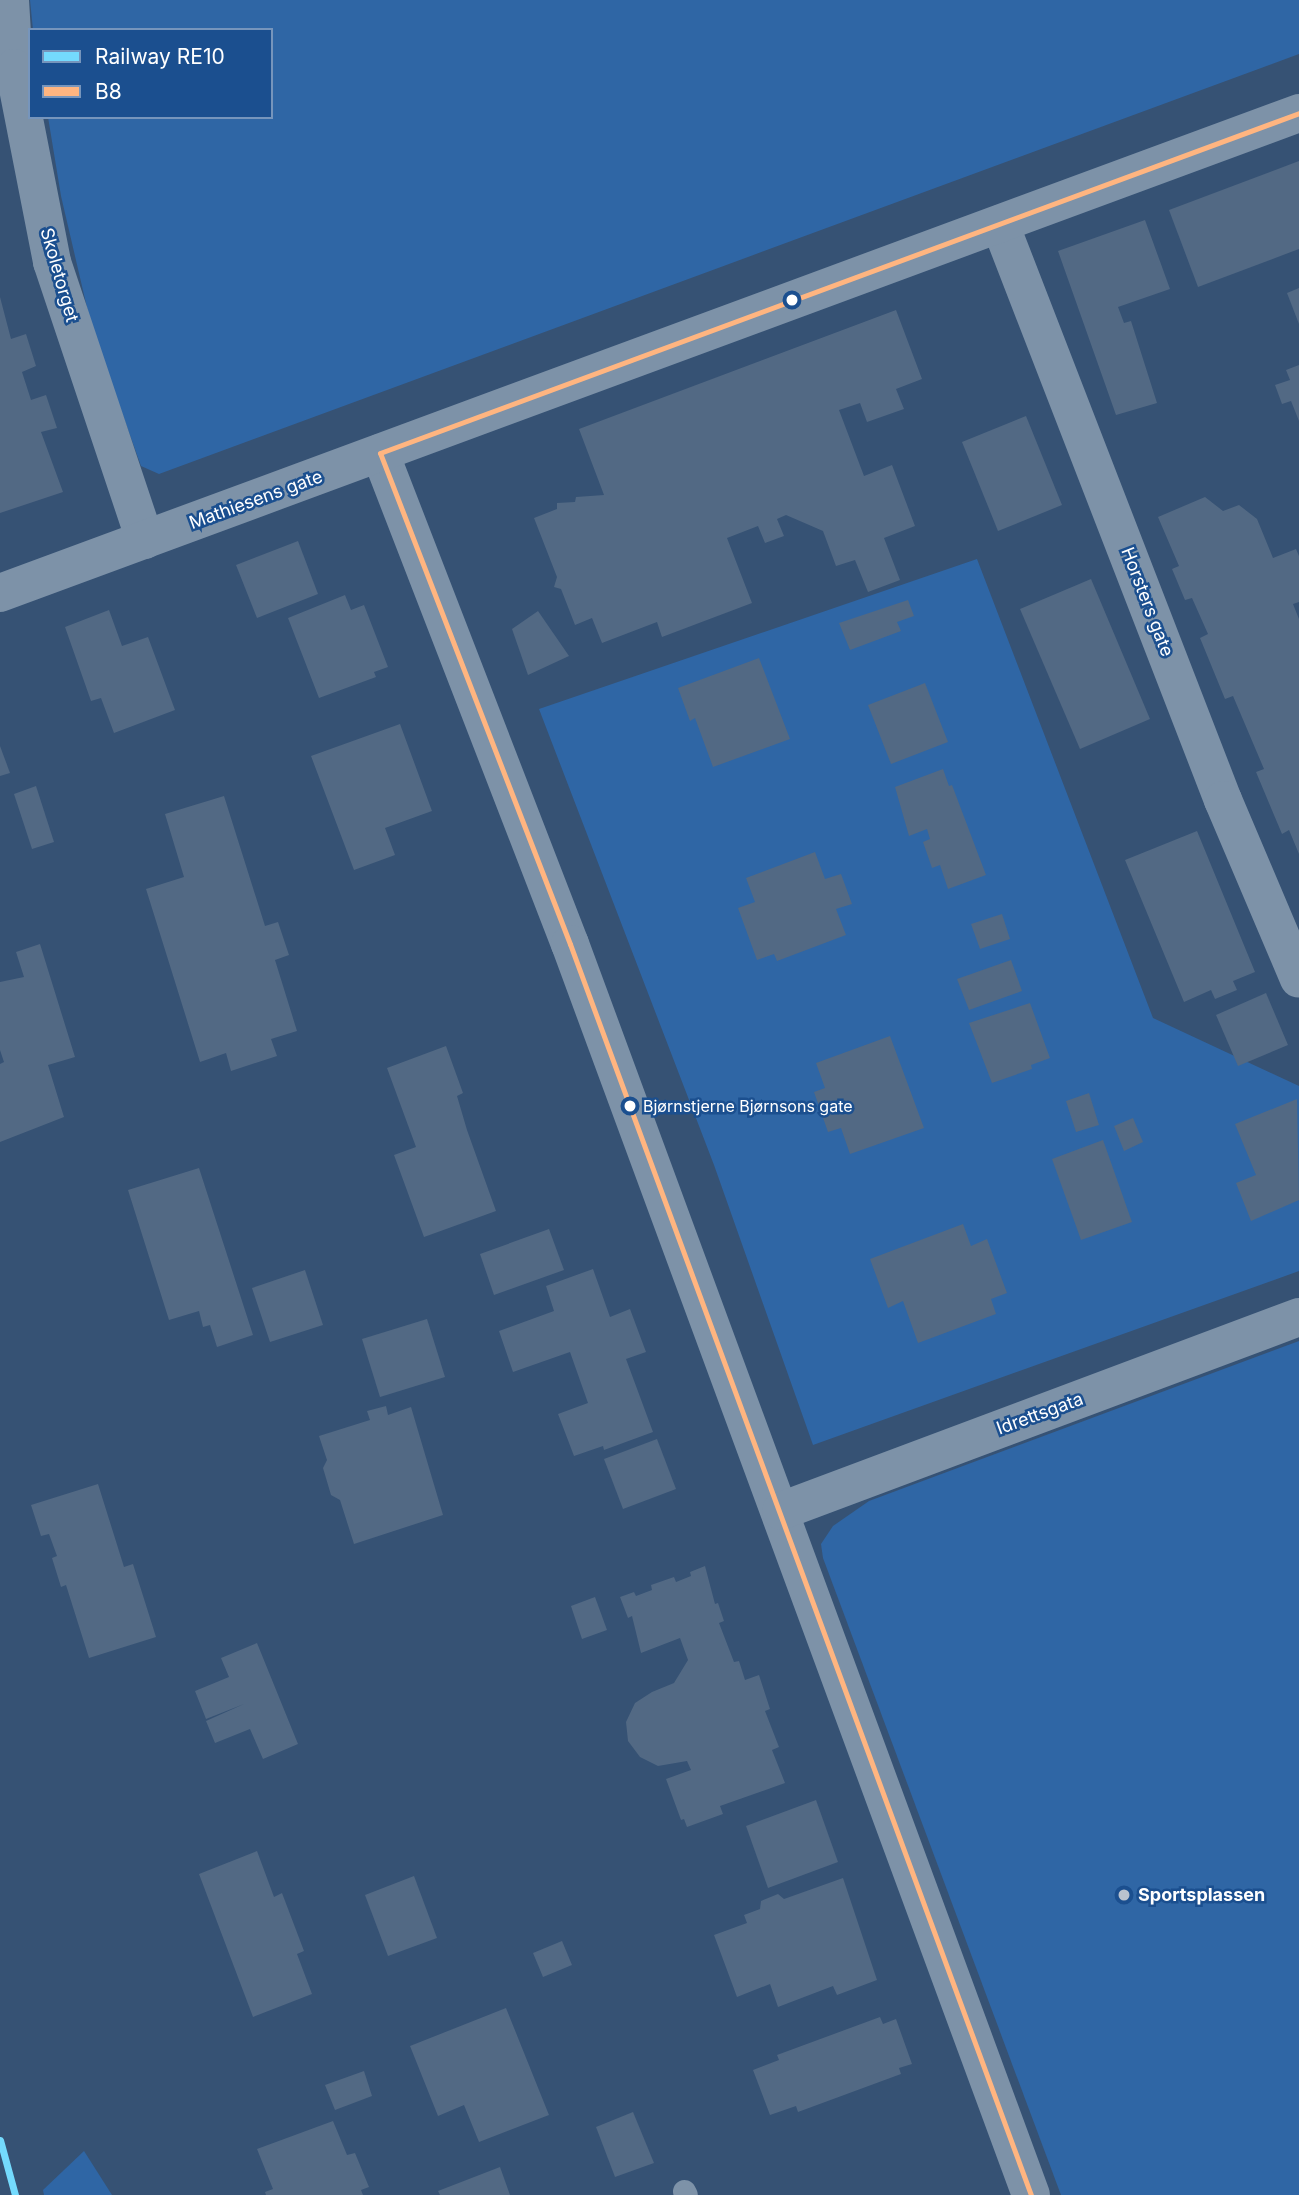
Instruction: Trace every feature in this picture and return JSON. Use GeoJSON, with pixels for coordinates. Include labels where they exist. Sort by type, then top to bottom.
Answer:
{"type":"FeatureCollection","features":[{"type":"Feature","properties":{"kind":"street","name":"Skoletorget"},"geometry":{"type":"LineString","coordinates":[[10,0],[14,68],[52,262],[145,541]]}},
{"type":"Feature","properties":{"kind":"street","name":"Mathiesens gate"},"geometry":{"type":"LineString","coordinates":[[0,593],[1299,113]]}},
{"type":"Feature","properties":{"kind":"street","name":"Horsters gate"},"geometry":{"type":"LineString","coordinates":[[1000,224],[1223,800],[1299,979]]}},
{"type":"Feature","properties":{"kind":"street"},"geometry":{"type":"LineString","coordinates":[[380,453],[570,944],[1031,2195]]}},
{"type":"Feature","properties":{"kind":"street","name":"Idrettsgata"},"geometry":{"type":"LineString","coordinates":[[780,1511],[1299,1317]]}},
{"type":"Feature","properties":{"kind":"shaded area"},"geometry":{"type":"Polygon","coordinates":[[[30,0],[1299,0],[1299,54],[159,474],[141,466],[92,329],[61,196],[48,119],[273,119],[273,28],[33,28],[30,0]]]}},
{"type":"Feature","properties":{"kind":"shaded area"},"geometry":{"type":"Polygon","coordinates":[[[977,559],[1153,1018],[1299,1086],[1299,1271],[813,1445],[714,1165],[539,709],[977,559]]]}},
{"type":"Feature","properties":{"kind":"shaded area","name":"Sportsplassen"},"geometry":{"type":"Polygon","coordinates":[[[1299,1341],[1299,2195],[1061,2195],[823,1558],[821,1544],[833,1526],[869,1501],[1299,1341]]]}},
{"type":"Feature","properties":{"kind":"shaded area"},"geometry":{"type":"Polygon","coordinates":[[[84,2151],[112,2195],[44,2195],[43,2190],[84,2151]]]}},
{"type":"Feature","properties":{"kind":"building"},"geometry":{"type":"Polygon","coordinates":[[[1299,161],[1299,249],[1198,287],[1169,210],[1299,161]]]}},
{"type":"Feature","properties":{"kind":"building"},"geometry":{"type":"Polygon","coordinates":[[[1145,220],[1170,289],[1118,307],[1124,323],[1131,321],[1157,403],[1116,415],[1058,251],[1145,220]]]}},
{"type":"Feature","properties":{"kind":"building"},"geometry":{"type":"Polygon","coordinates":[[[1299,288],[1299,324],[1287,293],[1299,288]]]}},
{"type":"Feature","properties":{"kind":"building"},"geometry":{"type":"Polygon","coordinates":[[[0,297],[11,339],[26,334],[36,366],[22,372],[31,400],[46,395],[57,428],[41,432],[63,492],[0,513],[0,297]]]}},
{"type":"Feature","properties":{"kind":"building"},"geometry":{"type":"Polygon","coordinates":[[[896,310],[922,379],[896,389],[904,409],[867,422],[860,403],[839,410],[864,476],[892,465],[915,526],[884,538],[900,580],[868,592],[855,560],[836,566],[823,531],[786,515],[777,519],[784,536],[765,543],[758,526],[727,538],[752,603],[662,637],[657,622],[602,643],[592,618],[575,625],[561,589],[554,587],[557,577],[534,518],[557,509],[557,503],[575,502],[576,497],[604,495],[579,429],[896,310]]]}},
{"type":"Feature","properties":{"kind":"building"},"geometry":{"type":"Polygon","coordinates":[[[1299,365],[1299,421],[1291,401],[1282,404],[1275,385],[1290,380],[1286,370],[1299,365]]]}},
{"type":"Feature","properties":{"kind":"building"},"geometry":{"type":"Polygon","coordinates":[[[1026,416],[1062,505],[998,531],[962,442],[1026,416]]]}},
{"type":"Feature","properties":{"kind":"building"},"geometry":{"type":"Polygon","coordinates":[[[1205,497],[1223,511],[1239,505],[1257,519],[1273,558],[1296,549],[1299,556],[1299,602],[1293,604],[1299,619],[1299,854],[1289,830],[1282,834],[1256,772],[1264,769],[1233,696],[1225,699],[1200,638],[1208,634],[1192,598],[1185,600],[1172,569],[1179,566],[1158,517],[1205,497]]]}},
{"type":"Feature","properties":{"kind":"building"},"geometry":{"type":"Polygon","coordinates":[[[298,541],[318,594],[257,618],[236,565],[298,541]]]}},
{"type":"Feature","properties":{"kind":"building"},"geometry":{"type":"Polygon","coordinates":[[[1091,579],[1150,719],[1080,749],[1020,609],[1091,579]]]}},
{"type":"Feature","properties":{"kind":"building"},"geometry":{"type":"Polygon","coordinates":[[[345,595],[351,610],[364,605],[388,667],[374,672],[376,677],[319,698],[288,618],[345,595]]]}},
{"type":"Feature","properties":{"kind":"building"},"geometry":{"type":"Polygon","coordinates":[[[908,600],[914,616],[897,622],[901,631],[850,650],[839,623],[908,600]]]}},
{"type":"Feature","properties":{"kind":"building"},"geometry":{"type":"Polygon","coordinates":[[[109,610],[122,646],[148,637],[175,710],[114,733],[101,698],[91,701],[65,627],[109,610]]]}},
{"type":"Feature","properties":{"kind":"building"},"geometry":{"type":"Polygon","coordinates":[[[538,611],[569,656],[528,675],[512,629],[538,611]]]}},
{"type":"Feature","properties":{"kind":"building"},"geometry":{"type":"Polygon","coordinates":[[[759,658],[790,739],[713,767],[695,718],[690,721],[678,688],[759,658]]]}},
{"type":"Feature","properties":{"kind":"building"},"geometry":{"type":"Polygon","coordinates":[[[925,683],[948,742],[891,764],[868,705],[925,683]]]}},
{"type":"Feature","properties":{"kind":"building"},"geometry":{"type":"Polygon","coordinates":[[[400,724],[432,811],[385,828],[395,855],[354,870],[311,756],[400,724]]]}},
{"type":"Feature","properties":{"kind":"building"},"geometry":{"type":"Polygon","coordinates":[[[0,746],[10,773],[0,776],[0,746]]]}},
{"type":"Feature","properties":{"kind":"building"},"geometry":{"type":"Polygon","coordinates":[[[943,769],[949,786],[952,785],[986,875],[948,889],[940,865],[932,868],[923,842],[930,839],[927,829],[909,836],[895,787],[943,769]]]}},
{"type":"Feature","properties":{"kind":"building"},"geometry":{"type":"Polygon","coordinates":[[[36,786],[54,842],[32,849],[14,794],[36,786]]]}},
{"type":"Feature","properties":{"kind":"building"},"geometry":{"type":"Polygon","coordinates":[[[224,796],[265,926],[278,922],[289,955],[275,960],[297,1031],[271,1039],[277,1056],[231,1071],[226,1053],[200,1062],[146,889],[184,877],[165,814],[224,796]]]}},
{"type":"Feature","properties":{"kind":"building"},"geometry":{"type":"Polygon","coordinates":[[[1197,831],[1255,972],[1233,981],[1237,990],[1215,999],[1211,990],[1184,1002],[1125,860],[1197,831]]]}},
{"type":"Feature","properties":{"kind":"building"},"geometry":{"type":"Polygon","coordinates":[[[815,852],[825,879],[841,874],[852,904],[836,909],[846,935],[777,961],[774,954],[757,960],[738,908],[755,902],[746,878],[815,852]]]}},
{"type":"Feature","properties":{"kind":"building"},"geometry":{"type":"Polygon","coordinates":[[[1002,914],[1010,939],[980,949],[971,924],[1002,914]]]}},
{"type":"Feature","properties":{"kind":"building"},"geometry":{"type":"Polygon","coordinates":[[[40,944],[75,1057],[48,1065],[64,1117],[0,1142],[0,1064],[4,1062],[0,1050],[0,982],[24,977],[16,952],[40,944]]]}},
{"type":"Feature","properties":{"kind":"building"},"geometry":{"type":"Polygon","coordinates":[[[1011,960],[1022,991],[969,1010],[957,979],[1011,960]]]}},
{"type":"Feature","properties":{"kind":"building"},"geometry":{"type":"Polygon","coordinates":[[[1266,993],[1288,1045],[1238,1066],[1216,1015],[1266,993]]]}},
{"type":"Feature","properties":{"kind":"building"},"geometry":{"type":"Polygon","coordinates":[[[1030,1003],[1050,1058],[1031,1065],[1032,1069],[992,1083],[969,1023],[1030,1003]]]}},
{"type":"Feature","properties":{"kind":"building"},"geometry":{"type":"Polygon","coordinates":[[[890,1036],[924,1128],[850,1154],[841,1128],[828,1132],[814,1092],[825,1088],[816,1063],[890,1036]]]}},
{"type":"Feature","properties":{"kind":"building"},"geometry":{"type":"Polygon","coordinates":[[[446,1046],[463,1093],[457,1096],[467,1130],[496,1211],[424,1237],[394,1155],[416,1147],[387,1068],[446,1046]]]}},
{"type":"Feature","properties":{"kind":"building"},"geometry":{"type":"Polygon","coordinates":[[[1089,1093],[1099,1125],[1076,1132],[1066,1101],[1089,1093]]]}},
{"type":"Feature","properties":{"kind":"building"},"geometry":{"type":"Polygon","coordinates":[[[1297,1099],[1299,1200],[1251,1221],[1236,1183],[1256,1175],[1235,1124],[1297,1099]]]}},
{"type":"Feature","properties":{"kind":"building"},"geometry":{"type":"Polygon","coordinates":[[[1133,1118],[1143,1142],[1124,1151],[1114,1126],[1133,1118]]]}},
{"type":"Feature","properties":{"kind":"building"},"geometry":{"type":"Polygon","coordinates":[[[1103,1140],[1132,1222],[1081,1240],[1052,1159],[1103,1140]]]}},
{"type":"Feature","properties":{"kind":"building"},"geometry":{"type":"Polygon","coordinates":[[[199,1168],[253,1335],[217,1347],[210,1325],[203,1327],[199,1311],[169,1320],[128,1190],[199,1168]]]}},
{"type":"Feature","properties":{"kind":"building"},"geometry":{"type":"Polygon","coordinates":[[[963,1224],[971,1246],[987,1239],[1007,1293],[991,1299],[996,1314],[918,1343],[903,1301],[888,1308],[870,1259],[963,1224]]]}},
{"type":"Feature","properties":{"kind":"building"},"geometry":{"type":"Polygon","coordinates":[[[549,1229],[564,1270],[494,1295],[480,1254],[549,1229]]]}},
{"type":"Feature","properties":{"kind":"building"},"geometry":{"type":"Polygon","coordinates":[[[593,1269],[610,1317],[630,1309],[646,1352],[626,1359],[653,1432],[604,1450],[603,1446],[574,1456],[558,1414],[588,1403],[570,1352],[513,1372],[499,1331],[554,1311],[546,1286],[593,1269]]]}},
{"type":"Feature","properties":{"kind":"building"},"geometry":{"type":"Polygon","coordinates":[[[305,1270],[323,1325],[270,1342],[252,1288],[305,1270]]]}},
{"type":"Feature","properties":{"kind":"building"},"geometry":{"type":"Polygon","coordinates":[[[427,1319],[445,1377],[380,1397],[362,1339],[427,1319]]]}},
{"type":"Feature","properties":{"kind":"building"},"geometry":{"type":"Polygon","coordinates":[[[386,1406],[388,1415],[411,1407],[443,1515],[354,1544],[340,1500],[331,1495],[323,1468],[327,1460],[319,1436],[370,1420],[367,1411],[386,1406]]]}},
{"type":"Feature","properties":{"kind":"building"},"geometry":{"type":"Polygon","coordinates":[[[657,1439],[676,1489],[623,1509],[604,1459],[657,1439]]]}},
{"type":"Feature","properties":{"kind":"building"},"geometry":{"type":"Polygon","coordinates":[[[98,1484],[124,1567],[133,1564],[156,1637],[89,1658],[66,1585],[61,1587],[52,1558],[57,1556],[49,1534],[41,1536],[31,1505],[98,1484]]]}},
{"type":"Feature","properties":{"kind":"building"},"geometry":{"type":"Polygon","coordinates":[[[705,1566],[715,1604],[718,1603],[724,1621],[719,1623],[734,1662],[739,1661],[745,1680],[759,1675],[770,1709],[765,1711],[779,1747],[772,1750],[785,1783],[720,1806],[723,1814],[687,1827],[684,1819],[681,1820],[666,1779],[691,1770],[687,1761],[658,1766],[640,1757],[628,1741],[626,1722],[635,1703],[674,1683],[688,1660],[680,1638],[641,1653],[632,1616],[628,1618],[620,1597],[634,1592],[636,1596],[652,1590],[651,1585],[674,1577],[676,1582],[705,1566]]]}},
{"type":"Feature","properties":{"kind":"building"},"geometry":{"type":"Polygon","coordinates":[[[595,1597],[607,1630],[582,1639],[571,1606],[595,1597]]]}},
{"type":"Feature","properties":{"kind":"building"},"geometry":{"type":"Polygon","coordinates":[[[257,1643],[298,1744],[263,1759],[250,1729],[215,1743],[206,1721],[244,1704],[206,1719],[195,1691],[229,1677],[221,1658],[257,1643]]]}},
{"type":"Feature","properties":{"kind":"building"},"geometry":{"type":"Polygon","coordinates":[[[816,1800],[838,1862],[768,1888],[746,1826],[816,1800]]]}},
{"type":"Feature","properties":{"kind":"building"},"geometry":{"type":"Polygon","coordinates":[[[257,1851],[274,1897],[282,1893],[304,1951],[297,1954],[312,1994],[253,2017],[199,1874],[257,1851]]]}},
{"type":"Feature","properties":{"kind":"building"},"geometry":{"type":"Polygon","coordinates":[[[414,1876],[437,1938],[388,1956],[365,1895],[414,1876]]]}},
{"type":"Feature","properties":{"kind":"building"},"geometry":{"type":"Polygon","coordinates":[[[843,1878],[877,1980],[837,1995],[833,1986],[778,2007],[770,1984],[737,1997],[714,1935],[747,1923],[744,1915],[760,1909],[761,1901],[778,1894],[784,1899],[843,1878]]]}},
{"type":"Feature","properties":{"kind":"building"},"geometry":{"type":"Polygon","coordinates":[[[562,1941],[572,1965],[543,1977],[533,1953],[562,1941]]]}},
{"type":"Feature","properties":{"kind":"building"},"geometry":{"type":"Polygon","coordinates":[[[506,2008],[549,2115],[479,2142],[464,2105],[438,2116],[410,2046],[506,2008]]]}},
{"type":"Feature","properties":{"kind":"building"},"geometry":{"type":"Polygon","coordinates":[[[880,2017],[883,2024],[896,2019],[912,2064],[899,2068],[901,2074],[798,2112],[796,2106],[770,2115],[753,2070],[779,2060],[777,2055],[880,2017]]]}},
{"type":"Feature","properties":{"kind":"building"},"geometry":{"type":"Polygon","coordinates":[[[364,2071],[372,2096],[335,2110],[325,2085],[364,2071]]]}},
{"type":"Feature","properties":{"kind":"building"},"geometry":{"type":"Polygon","coordinates":[[[633,2112],[654,2163],[615,2177],[596,2127],[633,2112]]]}},
{"type":"Feature","properties":{"kind":"building"},"geometry":{"type":"Polygon","coordinates":[[[333,2121],[347,2155],[355,2153],[369,2187],[361,2190],[363,2195],[266,2195],[265,2192],[273,2189],[257,2149],[333,2121]]]}},
{"type":"Feature","properties":{"kind":"building"},"geometry":{"type":"Polygon","coordinates":[[[500,2167],[510,2195],[440,2195],[438,2191],[500,2167]]]}},
{"type":"Feature","properties":{"kind":"rail line","name":"RE10"},"geometry":{"type":"LineString","coordinates":[[0,2140],[15,2195]]}},
{"type":"Feature","properties":{"kind":"transit line","name":"B8"},"geometry":{"type":"LineString","coordinates":[[1031,2195],[570,944],[380,453],[1299,113]]}},
{"type":"Feature","properties":{"kind":"place","name":"Bjørnstjerne Bjørnsons gate"},"geometry":{"type":"Point","coordinates":[630,1106]}},
{"type":"Feature","properties":{"kind":"place","name":"Sportsplassen"},"geometry":{"type":"Point","coordinates":[1124,1895]}}]}
